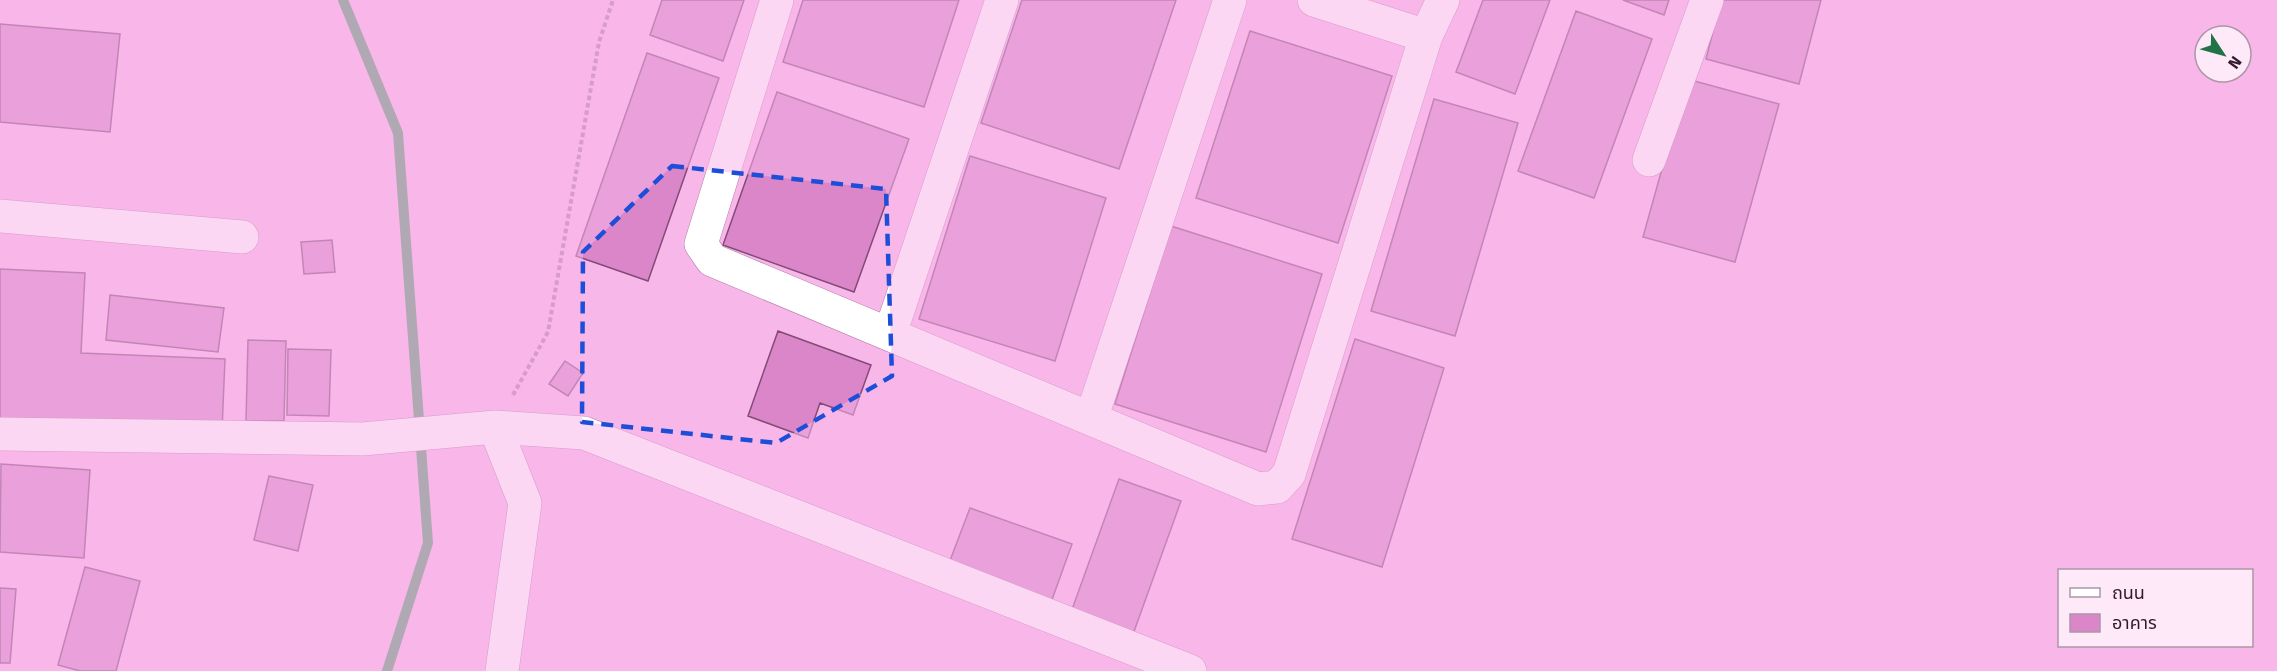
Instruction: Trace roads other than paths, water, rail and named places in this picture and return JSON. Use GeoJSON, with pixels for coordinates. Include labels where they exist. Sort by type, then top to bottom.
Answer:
{"type":"FeatureCollection","features":[{"type":"Feature","properties":{"kind":"street"},"geometry":{"type":"LineString","coordinates":[[777,0],[701,244],[712,260],[1258,489],[1277,487],[1289,474],[1426,36],[1443,0]]}},
{"type":"Feature","properties":{"kind":"street"},"geometry":{"type":"LineString","coordinates":[[890,334],[1002,0]]}},
{"type":"Feature","properties":{"kind":"street"},"geometry":{"type":"LineString","coordinates":[[1091,419],[1230,0]]}},
{"type":"Feature","properties":{"kind":"street"},"geometry":{"type":"LineString","coordinates":[[1314,0],[1426,36]]}},
{"type":"Feature","properties":{"kind":"street"},"geometry":{"type":"LineString","coordinates":[[1649,160],[1707,0]]}},
{"type":"Feature","properties":{"kind":"street"},"geometry":{"type":"LineString","coordinates":[[0,216],[242,237]]}},
{"type":"Feature","properties":{"kind":"street"},"geometry":{"type":"LineString","coordinates":[[495,427],[525,503],[502,671]]}},
{"type":"Feature","properties":{"kind":"street"},"geometry":{"type":"LineString","coordinates":[[0,434],[363,439],[495,427],[584,433],[1190,671]]}},
{"type":"Feature","properties":{"kind":"waterway"},"geometry":{"type":"LineString","coordinates":[[343,0],[398,133],[428,543],[387,671]]}}]}
